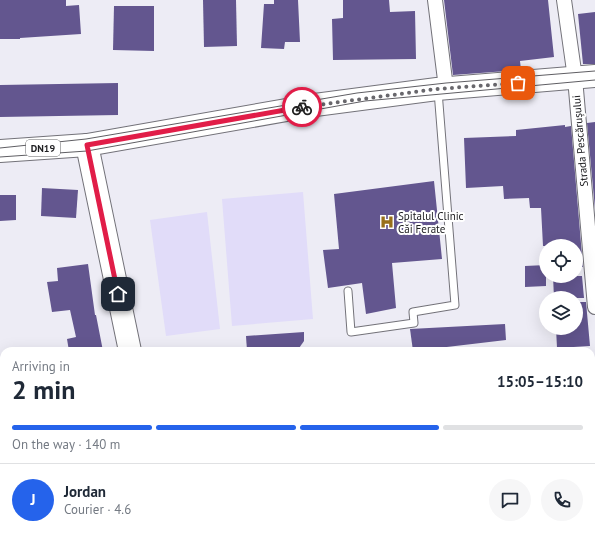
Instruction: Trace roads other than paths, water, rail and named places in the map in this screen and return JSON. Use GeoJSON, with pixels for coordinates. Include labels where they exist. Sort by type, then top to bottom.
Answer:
{"type":"FeatureCollection","features":[{"type":"Feature","properties":{"kind":"main road","name":"DN19"},"geometry":{"type":"LineString","coordinates":[[0,151],[87,145],[315,105],[442,89],[585,77]]}},
{"type":"Feature","properties":{"kind":"main road"},"geometry":{"type":"LineString","coordinates":[[87,145],[129,347]]}},
{"type":"Feature","properties":{"kind":"street"},"geometry":{"type":"LineString","coordinates":[[434,0],[442,89]]}},
{"type":"Feature","properties":{"kind":"street","name":"Strada Pescărușului"},"geometry":{"type":"LineString","coordinates":[[564,0],[585,77],[595,307]]}},
{"type":"Feature","properties":{"kind":"lane"},"geometry":{"type":"LineString","coordinates":[[348,291],[351,332],[414,323],[413,312],[455,305],[442,89]]}},
{"type":"Feature","properties":{"kind":"tram line"},"geometry":{"type":"LineString","coordinates":[[0,148],[86,139],[357,93],[446,83],[595,71]]}},
{"type":"Feature","properties":{"kind":"tram line"},"geometry":{"type":"LineString","coordinates":[[0,157],[87,151],[365,101],[595,80]]}},
{"type":"Feature","properties":{"kind":"place","name":"Spitalul Clinic Căi Ferate"},"geometry":{"type":"Point","coordinates":[387,222]}}]}
